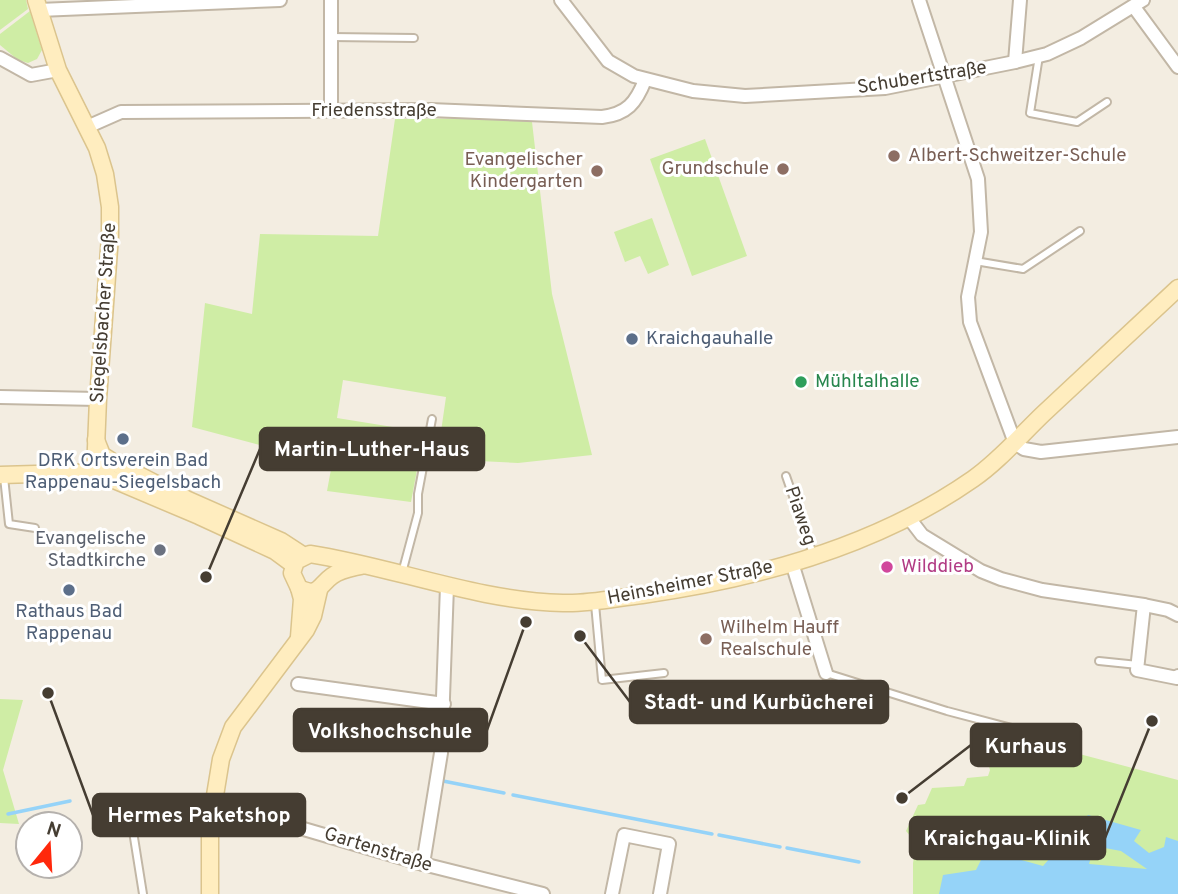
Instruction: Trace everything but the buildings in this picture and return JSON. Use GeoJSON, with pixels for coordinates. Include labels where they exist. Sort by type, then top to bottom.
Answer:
{"type":"FeatureCollection","features":[{"type":"Feature","properties":{"kind":"street"},"geometry":{"type":"LineString","coordinates":[[38,5],[280,0]]}},
{"type":"Feature","properties":{"kind":"street"},"geometry":{"type":"LineString","coordinates":[[331,0],[331,111]]}},
{"type":"Feature","properties":{"kind":"street","name":"Schubertstraße"},"geometry":{"type":"LineString","coordinates":[[561,0],[608,61],[634,76],[693,91],[745,96],[885,88],[1015,62],[1039,56],[1081,38],[1138,4]]}},
{"type":"Feature","properties":{"kind":"street"},"geometry":{"type":"LineString","coordinates":[[919,0],[978,179],[981,232],[968,297],[970,321],[1015,443],[1024,449],[1041,452],[1178,437]]}},
{"type":"Feature","properties":{"kind":"street"},"geometry":{"type":"LineString","coordinates":[[1015,62],[1020,0]]}},
{"type":"Feature","properties":{"kind":"street"},"geometry":{"type":"LineString","coordinates":[[1138,4],[1178,67]]}},
{"type":"Feature","properties":{"kind":"street","name":"Siegelsbacher Straße"},"geometry":{"type":"LineString","coordinates":[[38,5],[58,70],[87,127],[105,174],[110,207],[95,472]]}},
{"type":"Feature","properties":{"kind":"street"},"geometry":{"type":"LineString","coordinates":[[0,58],[32,75],[58,70]]}},
{"type":"Feature","properties":{"kind":"street","name":"Friedensstraße"},"geometry":{"type":"LineString","coordinates":[[87,127],[121,112],[430,110],[577,117],[617,115],[629,109],[645,80]]}},
{"type":"Feature","properties":{"kind":"street","name":"Heinsheimer Straße"},"geometry":{"type":"LineString","coordinates":[[299,560],[316,555],[322,558],[344,559],[447,586],[512,599],[564,604],[595,602],[708,584],[792,563],[909,518],[976,477],[1178,288]]}},
{"type":"Feature","properties":{"kind":"street"},"geometry":{"type":"LineString","coordinates":[[0,397],[98,399]]}},
{"type":"Feature","properties":{"kind":"street"},"geometry":{"type":"LineString","coordinates":[[96,440],[102,454],[113,462],[186,499],[202,511]]}},
{"type":"Feature","properties":{"kind":"street"},"geometry":{"type":"LineString","coordinates":[[2,475],[95,472],[116,474],[186,499]]}},
{"type":"Feature","properties":{"kind":"street"},"geometry":{"type":"LineString","coordinates":[[95,472],[202,511],[278,546],[299,560],[292,573],[294,581],[309,592],[344,569],[364,565]]}},
{"type":"Feature","properties":{"kind":"street"},"geometry":{"type":"LineString","coordinates":[[909,518],[922,534],[981,571],[1001,579],[1042,590],[1144,605],[1178,615]]}},
{"type":"Feature","properties":{"kind":"street"},"geometry":{"type":"LineString","coordinates":[[210,894],[210,826],[221,759],[233,727],[306,630],[328,567],[322,558]]}},
{"type":"Feature","properties":{"kind":"street"},"geometry":{"type":"LineString","coordinates":[[792,563],[826,673]]}},
{"type":"Feature","properties":{"kind":"street"},"geometry":{"type":"LineString","coordinates":[[423,864],[437,787],[444,704],[447,586]]}},
{"type":"Feature","properties":{"kind":"street"},"geometry":{"type":"LineString","coordinates":[[299,587],[302,598],[299,639]]}},
{"type":"Feature","properties":{"kind":"street"},"geometry":{"type":"LineString","coordinates":[[1144,605],[1137,670],[1178,677]]}},
{"type":"Feature","properties":{"kind":"street"},"geometry":{"type":"LineString","coordinates":[[298,684],[444,704]]}},
{"type":"Feature","properties":{"kind":"street","name":"Gartenstraße"},"geometry":{"type":"LineString","coordinates":[[210,826],[290,825],[528,893],[543,894]]}},
{"type":"Feature","properties":{"kind":"street"},"geometry":{"type":"LineString","coordinates":[[612,894],[624,835],[669,844],[660,894]]}},
{"type":"Feature","properties":{"kind":"lane"},"geometry":{"type":"LineString","coordinates":[[331,37],[414,38]]}},
{"type":"Feature","properties":{"kind":"lane"},"geometry":{"type":"LineString","coordinates":[[1039,56],[1030,113],[1077,122],[1107,102]]}},
{"type":"Feature","properties":{"kind":"lane"},"geometry":{"type":"LineString","coordinates":[[975,261],[1023,269],[1080,231]]}},
{"type":"Feature","properties":{"kind":"lane"},"geometry":{"type":"LineString","coordinates":[[401,575],[418,513],[418,495],[432,419]]}},
{"type":"Feature","properties":{"kind":"lane"},"geometry":{"type":"LineString","coordinates":[[2,475],[9,524],[35,528]]}},
{"type":"Feature","properties":{"kind":"lane","name":"Piaweg"},"geometry":{"type":"LineString","coordinates":[[786,476],[814,556]]}},
{"type":"Feature","properties":{"kind":"lane"},"geometry":{"type":"LineString","coordinates":[[595,602],[602,680],[664,673]]}},
{"type":"Feature","properties":{"kind":"lane"},"geometry":{"type":"LineString","coordinates":[[1098,661],[1138,665]]}},
{"type":"Feature","properties":{"kind":"lane"},"geometry":{"type":"LineString","coordinates":[[826,673],[947,711],[1053,738]]}},
{"type":"Feature","properties":{"kind":"lane"},"geometry":{"type":"LineString","coordinates":[[114,801],[128,800],[143,894]]}},
{"type":"Feature","properties":{"kind":"green space"},"geometry":{"type":"Polygon","coordinates":[[[0,0],[26,0],[28,9],[0,30],[0,0]]]}},
{"type":"Feature","properties":{"kind":"green space"},"geometry":{"type":"Polygon","coordinates":[[[30,11],[42,50],[37,59],[28,63],[18,60],[0,45],[0,34],[30,11]]]}},
{"type":"Feature","properties":{"kind":"green space"},"geometry":{"type":"Polygon","coordinates":[[[520,118],[532,122],[552,294],[592,455],[518,463],[437,459],[446,397],[343,380],[337,418],[424,432],[411,502],[327,491],[332,464],[192,427],[205,303],[252,314],[260,234],[378,236],[395,119],[520,118]]]}},
{"type":"Feature","properties":{"kind":"green space"},"geometry":{"type":"Polygon","coordinates":[[[705,139],[747,256],[692,276],[650,159],[705,139]]]}},
{"type":"Feature","properties":{"kind":"green space"},"geometry":{"type":"Polygon","coordinates":[[[652,218],[669,265],[648,274],[640,256],[625,262],[614,232],[652,218]]]}},
{"type":"Feature","properties":{"kind":"green space"},"geometry":{"type":"Polygon","coordinates":[[[0,699],[23,700],[3,770],[15,810],[14,824],[0,823],[0,699]]]}},
{"type":"Feature","properties":{"kind":"green space"},"geometry":{"type":"Polygon","coordinates":[[[977,727],[1178,780],[1178,894],[913,894],[915,852],[922,850],[906,831],[918,805],[925,804],[932,788],[964,786],[967,778],[988,776],[990,770],[977,727]]]}},
{"type":"Feature","properties":{"kind":"water"},"geometry":{"type":"Polygon","coordinates":[[[1088,815],[1141,830],[1134,841],[1149,853],[1164,847],[1166,837],[1178,841],[1178,894],[939,894],[943,875],[976,870],[986,850],[1043,866],[1088,815]],[[1094,846],[1089,864],[1147,869],[1121,851],[1094,846]]]}},
{"type":"Feature","properties":{"kind":"waterway"},"geometry":{"type":"LineString","coordinates":[[443,781],[504,793]]}},
{"type":"Feature","properties":{"kind":"waterway"},"geometry":{"type":"LineString","coordinates":[[513,795],[712,834]]}},
{"type":"Feature","properties":{"kind":"waterway"},"geometry":{"type":"LineString","coordinates":[[8,814],[70,801]]}},
{"type":"Feature","properties":{"kind":"waterway"},"geometry":{"type":"LineString","coordinates":[[719,835],[780,847]]}},
{"type":"Feature","properties":{"kind":"waterway"},"geometry":{"type":"LineString","coordinates":[[787,848],[859,862]]}},
{"type":"Feature","properties":{"kind":"place","name":"Albert-Schweitzer-Schule"},"geometry":{"type":"Point","coordinates":[894,156]}},
{"type":"Feature","properties":{"kind":"place","name":"Grundschule"},"geometry":{"type":"Point","coordinates":[783,169]}},
{"type":"Feature","properties":{"kind":"place","name":"Evangelischer Kindergarten"},"geometry":{"type":"Point","coordinates":[597,171]}},
{"type":"Feature","properties":{"kind":"place","name":"Kraichgauhalle"},"geometry":{"type":"Point","coordinates":[632,339]}},
{"type":"Feature","properties":{"kind":"place","name":"Mühltalhalle"},"geometry":{"type":"Point","coordinates":[801,382]}},
{"type":"Feature","properties":{"kind":"place","name":"DRK Ortsverein Bad Rappenau-Siegelsbach"},"geometry":{"type":"Point","coordinates":[123,439]}},
{"type":"Feature","properties":{"kind":"place","name":"Evangelische Stadtkirche"},"geometry":{"type":"Point","coordinates":[160,550]}},
{"type":"Feature","properties":{"kind":"place","name":"Wilddieb"},"geometry":{"type":"Point","coordinates":[887,567]}},
{"type":"Feature","properties":{"kind":"place","name":"Martin-Luther-Haus"},"geometry":{"type":"Point","coordinates":[206,577]}},
{"type":"Feature","properties":{"kind":"place","name":"Rathaus Bad Rappenau"},"geometry":{"type":"Point","coordinates":[69,590]}},
{"type":"Feature","properties":{"kind":"place","name":"Volkshochschule"},"geometry":{"type":"Point","coordinates":[526,622]}},
{"type":"Feature","properties":{"kind":"place","name":"Stadt- und Kurbücherei"},"geometry":{"type":"Point","coordinates":[580,636]}},
{"type":"Feature","properties":{"kind":"place","name":"Wilhelm Hauff Realschule"},"geometry":{"type":"Point","coordinates":[706,639]}},
{"type":"Feature","properties":{"kind":"place","name":"Hermes Paketshop"},"geometry":{"type":"Point","coordinates":[48,693]}},
{"type":"Feature","properties":{"kind":"place","name":"Kraichgau-Klinik"},"geometry":{"type":"Point","coordinates":[1152,721]}},
{"type":"Feature","properties":{"kind":"place","name":"Kurhaus"},"geometry":{"type":"Point","coordinates":[902,798]}}]}
